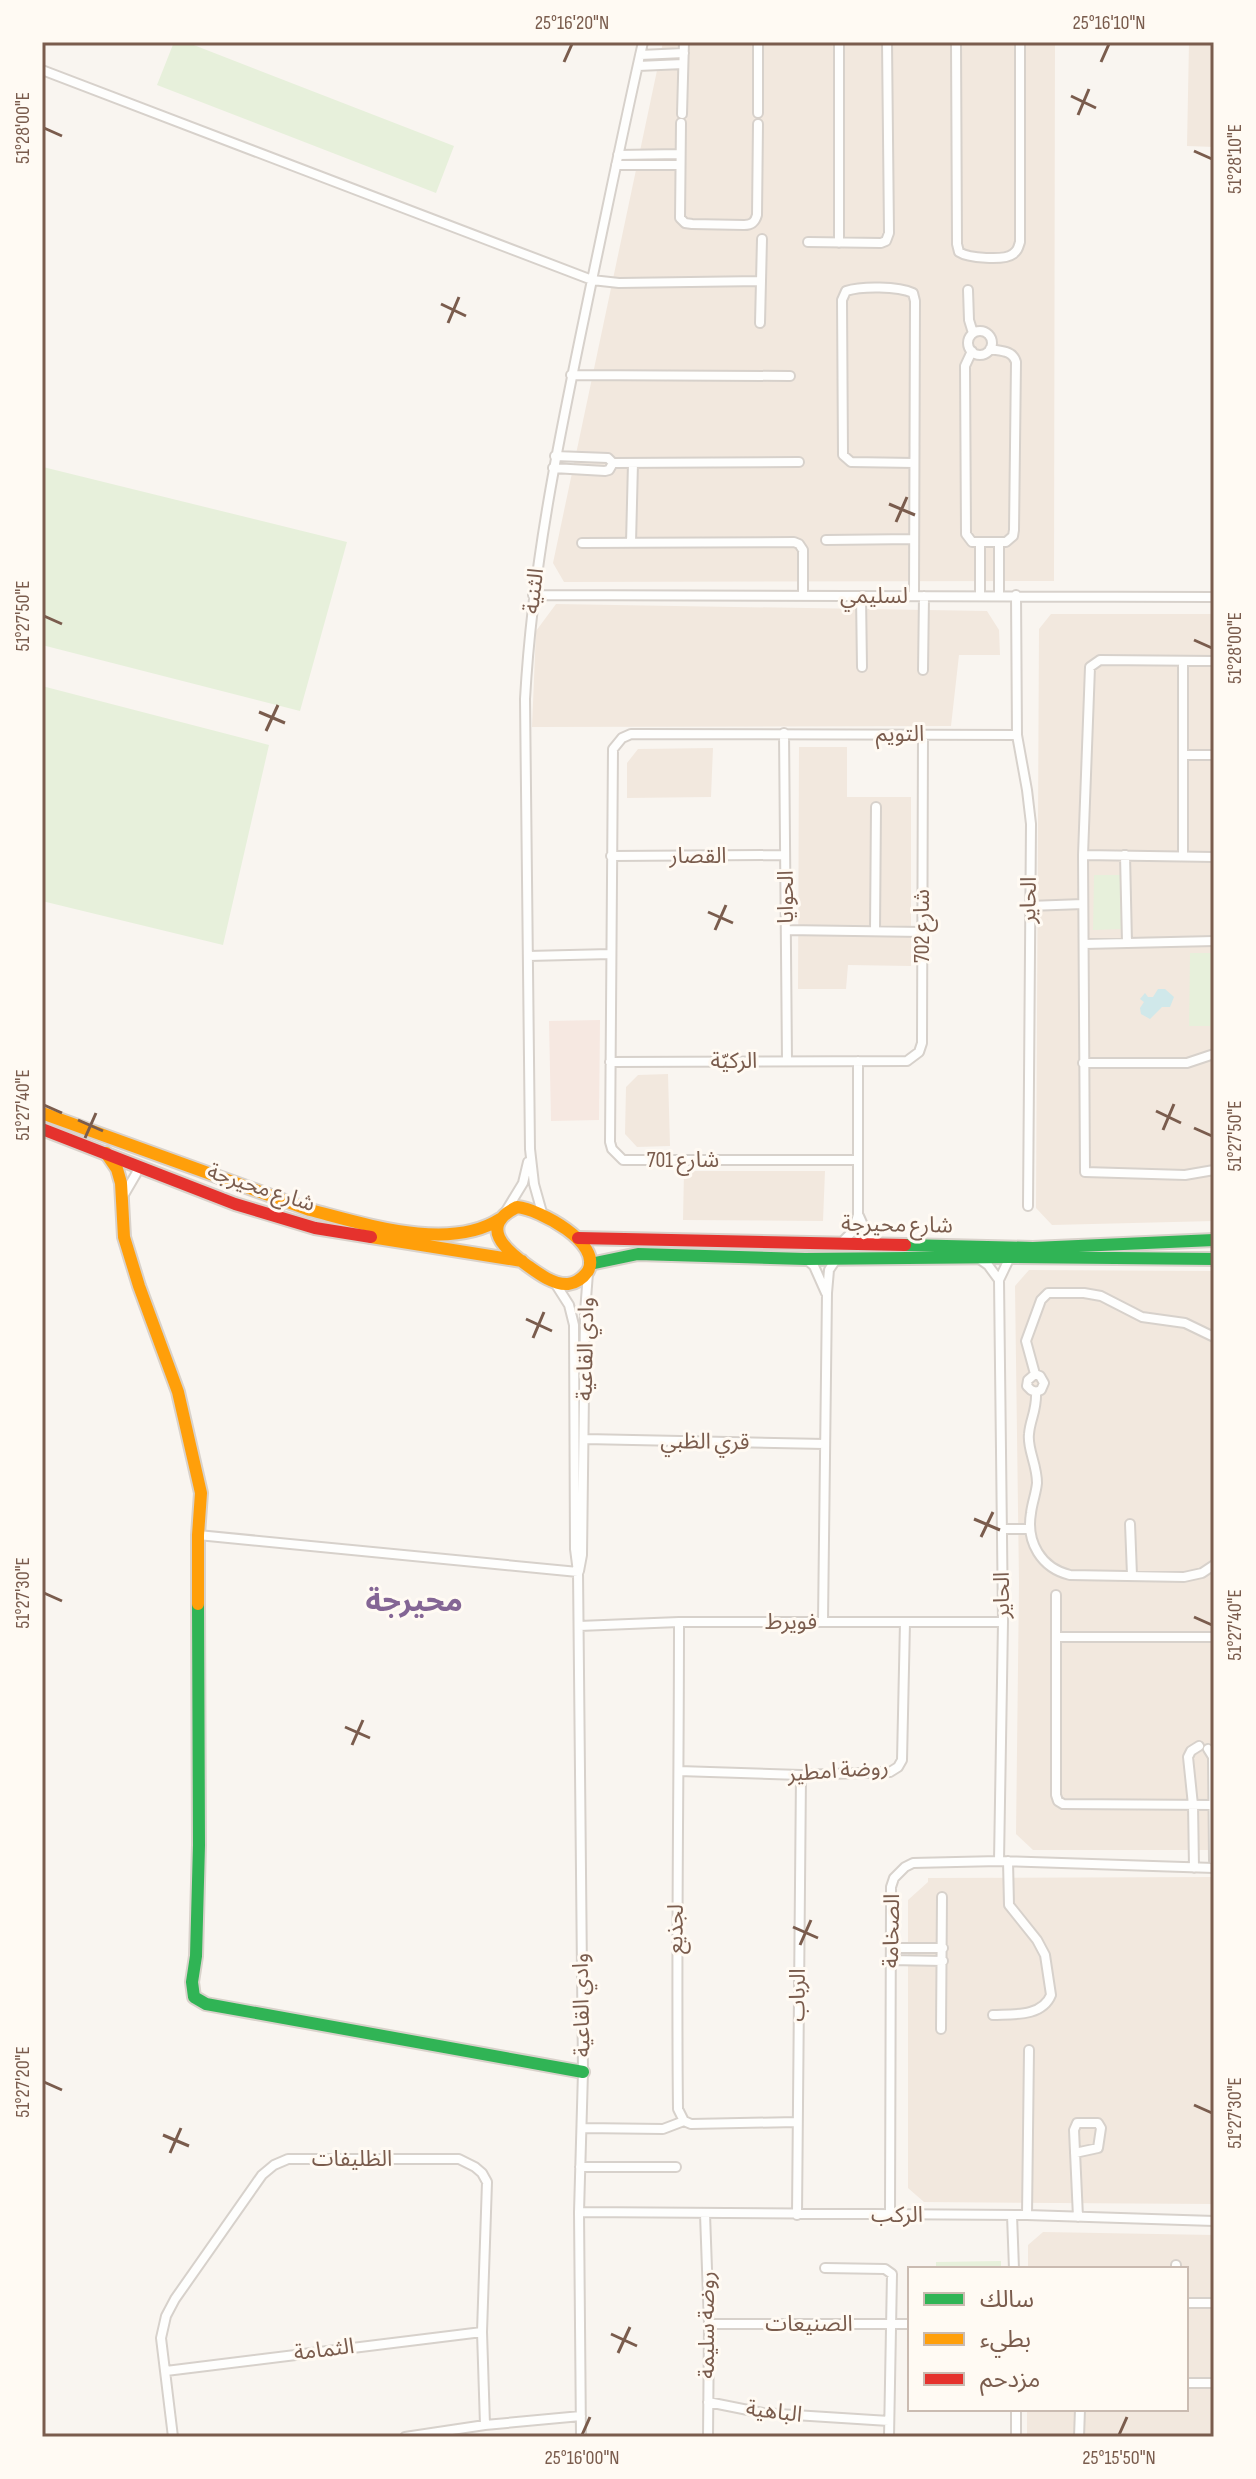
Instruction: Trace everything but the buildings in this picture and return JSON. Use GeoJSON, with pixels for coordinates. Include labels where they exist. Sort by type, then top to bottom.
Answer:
{"type":"FeatureCollection","features":[{"type":"Feature","properties":{"kind":"street","name":"الثنية"},"geometry":{"type":"LineString","coordinates":[[543,1216],[534,1184],[530,1149],[525,699],[533,595],[571,375],[643,42]]}},
{"type":"Feature","properties":{"kind":"street"},"geometry":{"type":"LineString","coordinates":[[684,42],[678,211],[685,223],[750,225],[755,221],[758,124]]}},
{"type":"Feature","properties":{"kind":"street"},"geometry":{"type":"LineString","coordinates":[[758,42],[758,113]]}},
{"type":"Feature","properties":{"kind":"street"},"geometry":{"type":"LineString","coordinates":[[839,42],[839,243]]}},
{"type":"Feature","properties":{"kind":"street"},"geometry":{"type":"LineString","coordinates":[[808,242],[886,241],[889,233],[887,42]]}},
{"type":"Feature","properties":{"kind":"street"},"geometry":{"type":"LineString","coordinates":[[956,42],[957,244],[959,252],[967,257],[1008,257],[1016,252],[1020,242],[1020,42]]}},
{"type":"Feature","properties":{"kind":"street"},"geometry":{"type":"LineString","coordinates":[[640,55],[684,53]]}},
{"type":"Feature","properties":{"kind":"street"},"geometry":{"type":"LineString","coordinates":[[638,66],[683,64]]}},
{"type":"Feature","properties":{"kind":"street"},"geometry":{"type":"LineString","coordinates":[[42,70],[592,280],[619,283],[761,281]]}},
{"type":"Feature","properties":{"kind":"street"},"geometry":{"type":"LineString","coordinates":[[618,155],[680,154]]}},
{"type":"Feature","properties":{"kind":"street"},"geometry":{"type":"LineString","coordinates":[[616,165],[680,165]]}},
{"type":"Feature","properties":{"kind":"street"},"geometry":{"type":"LineString","coordinates":[[760,323],[762,239]]}},
{"type":"Feature","properties":{"kind":"street"},"geometry":{"type":"LineString","coordinates":[[914,463],[851,462],[843,455],[842,300],[846,291],[855,288],[904,289],[913,293],[915,301],[914,596]]}},
{"type":"Feature","properties":{"kind":"street"},"geometry":{"type":"LineString","coordinates":[[968,290],[969,320],[973,333]]}},
{"type":"Feature","properties":{"kind":"street"},"geometry":{"type":"LineString","coordinates":[[972,351],[979,354],[990,349],[1009,352],[1015,357],[1017,368],[1014,530],[1010,540],[999,542],[970,541],[966,534],[965,366],[972,351],[969,340],[973,333],[981,331],[988,334],[992,341],[990,349]]}},
{"type":"Feature","properties":{"kind":"street"},"geometry":{"type":"LineString","coordinates":[[571,375],[790,376]]}},
{"type":"Feature","properties":{"kind":"street"},"geometry":{"type":"LineString","coordinates":[[555,456],[608,458],[613,463],[799,462]]}},
{"type":"Feature","properties":{"kind":"street"},"geometry":{"type":"LineString","coordinates":[[553,468],[605,471],[613,463]]}},
{"type":"Feature","properties":{"kind":"street"},"geometry":{"type":"LineString","coordinates":[[631,543],[633,463]]}},
{"type":"Feature","properties":{"kind":"street"},"geometry":{"type":"LineString","coordinates":[[826,540],[914,539]]}},
{"type":"Feature","properties":{"kind":"street"},"geometry":{"type":"LineString","coordinates":[[582,543],[794,542],[803,550],[803,596]]}},
{"type":"Feature","properties":{"kind":"street"},"geometry":{"type":"LineString","coordinates":[[980,542],[980,596]]}},
{"type":"Feature","properties":{"kind":"street"},"geometry":{"type":"LineString","coordinates":[[999,542],[999,596]]}},
{"type":"Feature","properties":{"kind":"street","name":"لسليمي"},"geometry":{"type":"LineString","coordinates":[[533,595],[1214,597]]}},
{"type":"Feature","properties":{"kind":"street","name":"الحاير"},"geometry":{"type":"LineString","coordinates":[[1016,595],[1017,735],[1031,824],[1028,1206]]}},
{"type":"Feature","properties":{"kind":"street"},"geometry":{"type":"LineString","coordinates":[[861,596],[862,667]]}},
{"type":"Feature","properties":{"kind":"street"},"geometry":{"type":"LineString","coordinates":[[923,670],[924,596]]}},
{"type":"Feature","properties":{"kind":"street"},"geometry":{"type":"LineString","coordinates":[[1214,661],[1100,660],[1090,667],[1083,855],[1085,1172],[1185,1175],[1214,1170]]}},
{"type":"Feature","properties":{"kind":"street"},"geometry":{"type":"LineString","coordinates":[[1183,662],[1183,855]]}},
{"type":"Feature","properties":{"kind":"street","name":"التويم"},"geometry":{"type":"LineString","coordinates":[[784,733],[1017,735]]}},
{"type":"Feature","properties":{"kind":"street","name":"الحوايا"},"geometry":{"type":"LineString","coordinates":[[784,733],[787,1061]]}},
{"type":"Feature","properties":{"kind":"street","name":"شارع 701"},"geometry":{"type":"LineString","coordinates":[[784,733],[631,734],[615,745],[612,753],[610,1142],[612,1149],[623,1160],[858,1160]]}},
{"type":"Feature","properties":{"kind":"street","name":"شارع 702"},"geometry":{"type":"LineString","coordinates":[[858,1061],[907,1061],[919,1052],[922,1043],[923,735]]}},
{"type":"Feature","properties":{"kind":"street"},"geometry":{"type":"LineString","coordinates":[[1183,755],[1214,755]]}},
{"type":"Feature","properties":{"kind":"street"},"geometry":{"type":"LineString","coordinates":[[875,931],[876,807]]}},
{"type":"Feature","properties":{"kind":"street","name":"القصار"},"geometry":{"type":"LineString","coordinates":[[611,856],[785,855]]}},
{"type":"Feature","properties":{"kind":"street"},"geometry":{"type":"LineString","coordinates":[[1083,855],[1214,857]]}},
{"type":"Feature","properties":{"kind":"street"},"geometry":{"type":"LineString","coordinates":[[1125,855],[1127,943]]}},
{"type":"Feature","properties":{"kind":"street"},"geometry":{"type":"LineString","coordinates":[[1029,906],[1083,904]]}},
{"type":"Feature","properties":{"kind":"street"},"geometry":{"type":"LineString","coordinates":[[786,930],[922,932]]}},
{"type":"Feature","properties":{"kind":"street"},"geometry":{"type":"LineString","coordinates":[[1084,944],[1214,941]]}},
{"type":"Feature","properties":{"kind":"street"},"geometry":{"type":"LineString","coordinates":[[528,956],[611,954]]}},
{"type":"Feature","properties":{"kind":"street"},"geometry":{"type":"LineString","coordinates":[[1083,1063],[1187,1063],[1214,1054]]}},
{"type":"Feature","properties":{"kind":"street"},"geometry":{"type":"LineString","coordinates":[[838,1244],[850,1235],[858,1215],[858,1061]]}},
{"type":"Feature","properties":{"kind":"street","name":"الركيّة"},"geometry":{"type":"LineString","coordinates":[[610,1062],[858,1061]]}},
{"type":"Feature","properties":{"kind":"street","name":"شارع محيرجة"},"geometry":{"type":"LineString","coordinates":[[42,1113],[310,1210],[377,1225],[460,1234],[477,1231],[503,1216]]}},
{"type":"Feature","properties":{"kind":"street","name":"شارع محيرجة"},"geometry":{"type":"LineString","coordinates":[[42,1129],[235,1204],[315,1228],[522,1261]]}},
{"type":"Feature","properties":{"kind":"street","name":"الثنية"},"geometry":{"type":"LineString","coordinates":[[503,1216],[523,1183],[530,1149]]}},
{"type":"Feature","properties":{"kind":"street"},"geometry":{"type":"LineString","coordinates":[[121,1198],[136,1174],[144,1151]]}},
{"type":"Feature","properties":{"kind":"street"},"geometry":{"type":"LineString","coordinates":[[106,1153],[117,1169],[121,1183],[124,1237],[178,1392],[201,1493],[198,1535],[199,1830],[196,1956],[192,1982],[194,1997],[206,2004],[583,2072]]}},
{"type":"Feature","properties":{"kind":"street"},"geometry":{"type":"LineString","coordinates":[[553,1281],[501,1246],[497,1227],[503,1216],[517,1207],[543,1216],[578,1238],[588,1249],[589,1267]]}},
{"type":"Feature","properties":{"kind":"street"},"geometry":{"type":"LineString","coordinates":[[858,1215],[867,1234],[884,1245]]}},
{"type":"Feature","properties":{"kind":"street","name":"شارع محيرجة"},"geometry":{"type":"LineString","coordinates":[[578,1238],[1033,1248],[1214,1240]]}},
{"type":"Feature","properties":{"kind":"street","name":"شارع محيرجة"},"geometry":{"type":"LineString","coordinates":[[553,1281],[560,1284],[577,1282],[589,1267],[614,1257],[638,1254],[805,1259],[1214,1259]]}},
{"type":"Feature","properties":{"kind":"street"},"geometry":{"type":"LineString","coordinates":[[977,1257],[988,1265],[999,1280]]}},
{"type":"Feature","properties":{"kind":"street","name":"الحاير"},"geometry":{"type":"LineString","coordinates":[[993,2015],[1031,2012],[1044,2005],[1051,1995],[1045,1955],[1009,1905],[1004,1861],[999,1280],[1010,1257]]}},
{"type":"Feature","properties":{"kind":"street"},"geometry":{"type":"LineString","coordinates":[[823,1621],[827,1293],[829,1270],[837,1258]]}},
{"type":"Feature","properties":{"kind":"street"},"geometry":{"type":"LineString","coordinates":[[805,1259],[814,1266],[827,1293]]}},
{"type":"Feature","properties":{"kind":"street","name":"وادي القاعية"},"geometry":{"type":"LineString","coordinates":[[578,1572],[582,1555],[585,1312],[589,1267]]}},
{"type":"Feature","properties":{"kind":"street","name":"وادي القاعية"},"geometry":{"type":"LineString","coordinates":[[553,1281],[565,1296],[574,1325],[583,2072],[579,2212],[581,2437]]}},
{"type":"Feature","properties":{"kind":"street"},"geometry":{"type":"LineString","coordinates":[[1214,1337],[1185,1323],[1142,1317],[1101,1296],[1048,1293],[1041,1300],[1026,1341],[1035,1374],[1044,1383],[1043,1388],[1036,1392],[1036,1411],[1028,1436],[1037,1469],[1030,1529],[1036,1550],[1045,1563],[1057,1571],[1079,1575],[1190,1576],[1214,1565]]}},
{"type":"Feature","properties":{"kind":"street","name":"قري الظبي"},"geometry":{"type":"LineString","coordinates":[[585,1439],[825,1444]]}},
{"type":"Feature","properties":{"kind":"street"},"geometry":{"type":"LineString","coordinates":[[1130,1524],[1132,1575]]}},
{"type":"Feature","properties":{"kind":"street"},"geometry":{"type":"LineString","coordinates":[[1002,1529],[1030,1529]]}},
{"type":"Feature","properties":{"kind":"street"},"geometry":{"type":"LineString","coordinates":[[198,1535],[578,1572]]}},
{"type":"Feature","properties":{"kind":"street"},"geometry":{"type":"LineString","coordinates":[[1056,1595],[1058,1801],[1063,1804],[1214,1805]]}},
{"type":"Feature","properties":{"kind":"street","name":"فويرط"},"geometry":{"type":"LineString","coordinates":[[579,1626],[679,1622],[1003,1622]]}},
{"type":"Feature","properties":{"kind":"street","name":"لجذيع"},"geometry":{"type":"LineString","coordinates":[[679,1622],[676,1942],[678,2109],[684,2121]]}},
{"type":"Feature","properties":{"kind":"street","name":"روضة امطير"},"geometry":{"type":"LineString","coordinates":[[679,1771],[801,1775],[890,1772],[898,1767],[902,1760],[905,1622]]}},
{"type":"Feature","properties":{"kind":"street"},"geometry":{"type":"LineString","coordinates":[[1056,1637],[1214,1637]]}},
{"type":"Feature","properties":{"kind":"street"},"geometry":{"type":"LineString","coordinates":[[1194,1868],[1193,1805],[1188,1757],[1191,1751],[1204,1748],[1213,1757],[1214,1861]]}},
{"type":"Feature","properties":{"kind":"street","name":"الرباب"},"geometry":{"type":"LineString","coordinates":[[797,2215],[801,1775]]}},
{"type":"Feature","properties":{"kind":"street","name":"الصخامة"},"geometry":{"type":"LineString","coordinates":[[890,2215],[891,1887],[894,1878],[913,1863],[1004,1861],[1214,1868]]}},
{"type":"Feature","properties":{"kind":"street"},"geometry":{"type":"LineString","coordinates":[[941,2029],[942,1897]]}},
{"type":"Feature","properties":{"kind":"street"},"geometry":{"type":"LineString","coordinates":[[891,1948],[943,1948]]}},
{"type":"Feature","properties":{"kind":"street"},"geometry":{"type":"LineString","coordinates":[[891,1960],[943,1961]]}},
{"type":"Feature","properties":{"kind":"street"},"geometry":{"type":"LineString","coordinates":[[1027,2215],[1029,2050]]}},
{"type":"Feature","properties":{"kind":"street"},"geometry":{"type":"LineString","coordinates":[[582,2128],[663,2129],[684,2121],[691,2124],[797,2122]]}},
{"type":"Feature","properties":{"kind":"street"},"geometry":{"type":"LineString","coordinates":[[1075,2153],[1098,2148],[1101,2128],[1098,2123],[1077,2123],[1074,2130],[1075,2153],[1078,2217]]}},
{"type":"Feature","properties":{"kind":"street","name":"الظليفات"},"geometry":{"type":"LineString","coordinates":[[173,2437],[162,2326],[175,2299],[262,2175],[288,2159],[459,2159],[475,2167],[487,2182],[482,2332],[485,2425]]}},
{"type":"Feature","properties":{"kind":"street"},"geometry":{"type":"LineString","coordinates":[[580,2167],[676,2167]]}},
{"type":"Feature","properties":{"kind":"street","name":"الركب"},"geometry":{"type":"LineString","coordinates":[[579,2212],[1027,2215],[1214,2221]]}},
{"type":"Feature","properties":{"kind":"street","name":"روضة سليمة"},"geometry":{"type":"LineString","coordinates":[[705,2214],[709,2324],[708,2437]]}},
{"type":"Feature","properties":{"kind":"street"},"geometry":{"type":"LineString","coordinates":[[1012,2215],[1014,2267]]}},
{"type":"Feature","properties":{"kind":"street"},"geometry":{"type":"LineString","coordinates":[[825,2268],[889,2270],[892,2274],[889,2437]]}},
{"type":"Feature","properties":{"kind":"street"},"geometry":{"type":"LineString","coordinates":[[1188,2303],[1214,2303]]}},
{"type":"Feature","properties":{"kind":"street","name":"الصنيعات"},"geometry":{"type":"LineString","coordinates":[[709,2324],[908,2324]]}},
{"type":"Feature","properties":{"kind":"street","name":"الثمامة"},"geometry":{"type":"LineString","coordinates":[[166,2371],[482,2332]]}},
{"type":"Feature","properties":{"kind":"street"},"geometry":{"type":"LineString","coordinates":[[1188,2383],[1214,2383]]}},
{"type":"Feature","properties":{"kind":"street","name":"الباهية"},"geometry":{"type":"LineString","coordinates":[[708,2402],[763,2413],[889,2421]]}},
{"type":"Feature","properties":{"kind":"street"},"geometry":{"type":"LineString","coordinates":[[1016,2411],[1016,2437]]}},
{"type":"Feature","properties":{"kind":"street"},"geometry":{"type":"LineString","coordinates":[[1079,2437],[1080,2411]]}},
{"type":"Feature","properties":{"kind":"street"},"geometry":{"type":"LineString","coordinates":[[405,2437],[485,2425],[581,2416]]}},
{"type":"Feature","properties":{"kind":"shaded area"},"geometry":{"type":"Polygon","coordinates":[[[663,42],[1055,42],[1054,581],[564,582],[553,563],[663,42]]]}},
{"type":"Feature","properties":{"kind":"shaded area"},"geometry":{"type":"Polygon","coordinates":[[[1189,42],[1214,42],[1214,147],[1187,146],[1189,42]]]}},
{"type":"Feature","properties":{"kind":"shaded area"},"geometry":{"type":"Polygon","coordinates":[[[556,604],[987,611],[999,630],[1000,655],[959,655],[951,726],[532,727],[536,631],[556,604]]]}},
{"type":"Feature","properties":{"kind":"shaded area"},"geometry":{"type":"Polygon","coordinates":[[[1051,614],[1214,614],[1214,1221],[1052,1225],[1036,1208],[1039,629],[1051,614]]]}},
{"type":"Feature","properties":{"kind":"shaded area"},"geometry":{"type":"Polygon","coordinates":[[[799,747],[847,747],[847,797],[911,797],[911,966],[848,965],[846,989],[798,989],[799,747]]]}},
{"type":"Feature","properties":{"kind":"shaded area"},"geometry":{"type":"Polygon","coordinates":[[[713,748],[711,797],[627,798],[627,763],[638,749],[713,748]]]}},
{"type":"Feature","properties":{"kind":"shaded area"},"geometry":{"type":"Polygon","coordinates":[[[600,1020],[599,1120],[551,1121],[549,1021],[600,1020]]]}},
{"type":"Feature","properties":{"kind":"shaded area"},"geometry":{"type":"Polygon","coordinates":[[[668,1074],[670,1146],[637,1147],[625,1134],[626,1087],[638,1075],[668,1074]]]}},
{"type":"Feature","properties":{"kind":"shaded area"},"geometry":{"type":"Polygon","coordinates":[[[684,1171],[825,1171],[823,1221],[683,1220],[684,1171]]]}},
{"type":"Feature","properties":{"kind":"shaded area"},"geometry":{"type":"Polygon","coordinates":[[[1029,1270],[1214,1271],[1214,1850],[1033,1850],[1016,1834],[1019,1583],[1015,1286],[1029,1270]]]}},
{"type":"Feature","properties":{"kind":"shaded area"},"geometry":{"type":"Polygon","coordinates":[[[1214,1877],[1214,2204],[924,2202],[908,2188],[908,1900],[928,1882],[928,1878],[1214,1877]]]}},
{"type":"Feature","properties":{"kind":"shaded area"},"geometry":{"type":"Polygon","coordinates":[[[1043,2232],[1214,2235],[1214,2437],[1027,2437],[1027,2411],[1188,2411],[1188,2267],[1028,2267],[1028,2245],[1043,2232]]]}},
{"type":"Feature","properties":{"kind":"green space"},"geometry":{"type":"Polygon","coordinates":[[[174,42],[186,42],[454,146],[436,193],[157,85],[174,42]]]}},
{"type":"Feature","properties":{"kind":"green space"},"geometry":{"type":"Polygon","coordinates":[[[43,467],[347,542],[300,711],[42,645],[43,467]]]}},
{"type":"Feature","properties":{"kind":"green space"},"geometry":{"type":"Polygon","coordinates":[[[42,686],[269,745],[223,945],[42,901],[42,686]]]}},
{"type":"Feature","properties":{"kind":"green space"},"geometry":{"type":"Polygon","coordinates":[[[1094,875],[1122,875],[1121,929],[1093,930],[1094,875]]]}},
{"type":"Feature","properties":{"kind":"green space"},"geometry":{"type":"Polygon","coordinates":[[[1190,953],[1213,953],[1213,1026],[1189,1026],[1190,953]]]}},
{"type":"Feature","properties":{"kind":"green space"},"geometry":{"type":"Polygon","coordinates":[[[1001,2261],[1001,2267],[936,2267],[936,2262],[1001,2261]]]}},
{"type":"Feature","properties":{"kind":"water"},"geometry":{"type":"Polygon","coordinates":[[[1158,989],[1165,989],[1174,997],[1170,1007],[1162,1007],[1150,1019],[1141,1014],[1140,1008],[1144,1002],[1140,999],[1145,993],[1153,997],[1158,989]]]}},
{"type":"Feature","properties":{"kind":"traffic: fast"},"geometry":{"type":"LineString","coordinates":[[905,1245],[1033,1248],[1214,1240]]}},
{"type":"Feature","properties":{"kind":"traffic: fast"},"geometry":{"type":"LineString","coordinates":[[590,1264],[638,1254],[805,1259],[1214,1259]]}},
{"type":"Feature","properties":{"kind":"traffic: fast"},"geometry":{"type":"LineString","coordinates":[[198,1604],[199,1845],[196,1956],[192,1982],[194,1997],[206,2004],[583,2072]]}},
{"type":"Feature","properties":{"kind":"traffic: slow"},"geometry":{"type":"LineString","coordinates":[[42,1113],[310,1210],[381,1228],[432,1234],[457,1233],[479,1229],[500,1219]]}},
{"type":"Feature","properties":{"kind":"traffic: slow"},"geometry":{"type":"LineString","coordinates":[[106,1153],[117,1169],[121,1183],[124,1237],[178,1392],[201,1493],[198,1604]]}},
{"type":"Feature","properties":{"kind":"traffic: slow"},"geometry":{"type":"LineString","coordinates":[[517,1207],[553,1221],[578,1239],[590,1260],[584,1276],[571,1283],[557,1283],[511,1253],[499,1238],[497,1230],[505,1214],[517,1207]]}},
{"type":"Feature","properties":{"kind":"traffic: slow"},"geometry":{"type":"LineString","coordinates":[[371,1237],[522,1261]]}},
{"type":"Feature","properties":{"kind":"traffic: jam"},"geometry":{"type":"LineString","coordinates":[[42,1129],[235,1204],[315,1228],[371,1237]]}},
{"type":"Feature","properties":{"kind":"traffic: jam"},"geometry":{"type":"LineString","coordinates":[[578,1238],[905,1245]]}},
{"type":"Feature","properties":{"kind":"district","name":"محيرجة"},"geometry":{"type":"Point","coordinates":[414,1602]}}]}
